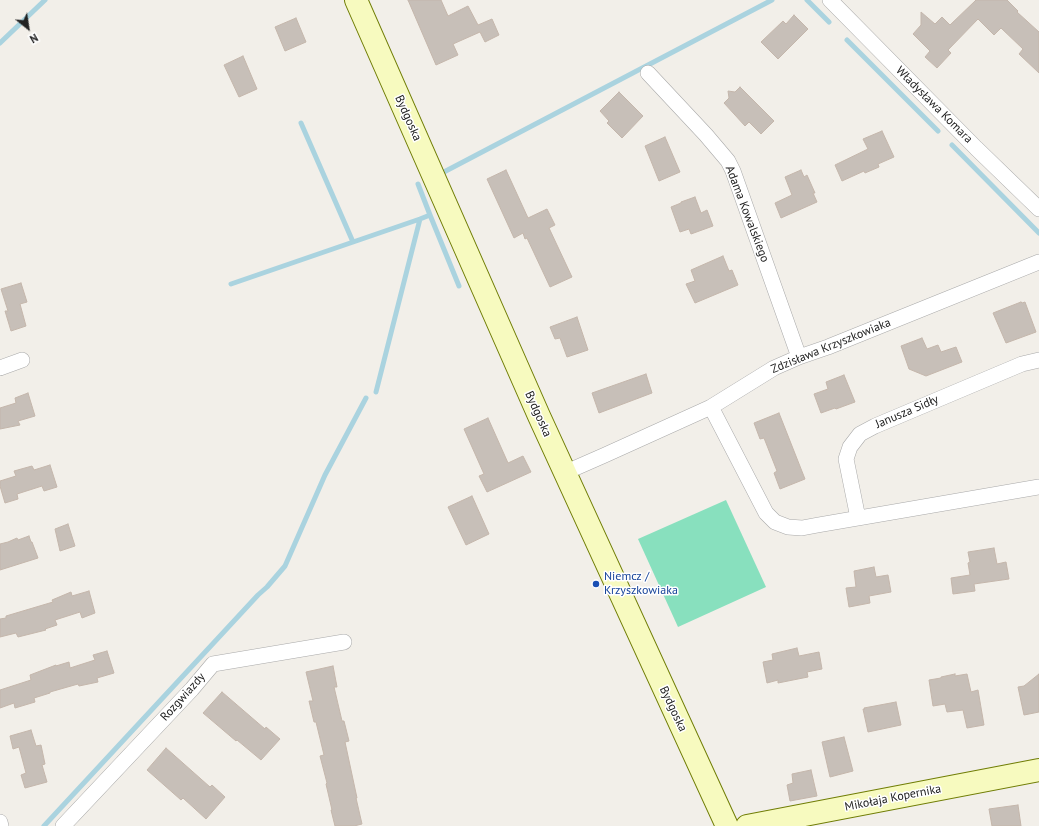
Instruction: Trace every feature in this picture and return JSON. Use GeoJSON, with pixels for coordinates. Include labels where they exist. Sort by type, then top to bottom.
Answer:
{"type":"FeatureCollection","features":[{"type":"Feature","properties":{"kind":"street","name":"Bydgoska"},"geometry":{"type":"LineString","coordinates":[[356,0],[564,472],[727,826]]}},
{"type":"Feature","properties":{"kind":"street","name":"Władysława Komara"},"geometry":{"type":"LineString","coordinates":[[830,0],[976,148],[1039,209]]}},
{"type":"Feature","properties":{"kind":"street","name":"Adama Kowalskiego"},"geometry":{"type":"LineString","coordinates":[[648,73],[706,135],[728,161],[734,171],[799,357]]}},
{"type":"Feature","properties":{"kind":"street","name":"Zdzisława Krzyszkowiaka"},"geometry":{"type":"LineString","coordinates":[[564,472],[711,407],[774,368],[1039,262]]}},
{"type":"Feature","properties":{"kind":"street"},"geometry":{"type":"LineString","coordinates":[[0,368],[22,360]]}},
{"type":"Feature","properties":{"kind":"street","name":"Janusza Sidły"},"geometry":{"type":"LineString","coordinates":[[858,518],[846,459],[850,446],[860,434],[875,426],[1022,364],[1039,360]]}},
{"type":"Feature","properties":{"kind":"street"},"geometry":{"type":"LineString","coordinates":[[711,407],[766,513],[775,522],[788,527],[802,528],[1039,487]]}},
{"type":"Feature","properties":{"kind":"street","name":"Rozgwiazdy"},"geometry":{"type":"LineString","coordinates":[[63,826],[192,689],[213,664],[344,642]]}},
{"type":"Feature","properties":{"kind":"street","name":"Mikołaja Kopernika"},"geometry":{"type":"LineString","coordinates":[[747,826],[1039,770]]}},
{"type":"Feature","properties":{"kind":"street"},"geometry":{"type":"LineString","coordinates":[[0,822],[1,826]]}},
{"type":"Feature","properties":{"kind":"green space"},"geometry":{"type":"Polygon","coordinates":[[[726,500],[766,587],[678,627],[638,539],[726,500]]]}},
{"type":"Feature","properties":{"kind":"building"},"geometry":{"type":"Polygon","coordinates":[[[408,0],[441,0],[448,16],[468,6],[478,25],[492,19],[499,35],[485,42],[480,32],[453,44],[458,55],[436,65],[408,0]]]}},
{"type":"Feature","properties":{"kind":"building"},"geometry":{"type":"Polygon","coordinates":[[[976,0],[1007,0],[1018,11],[1017,12],[1039,32],[1039,73],[1019,54],[1023,49],[1001,28],[994,35],[978,19],[948,50],[951,53],[937,68],[925,57],[930,51],[913,34],[921,25],[921,12],[935,24],[942,17],[950,25],[976,0]]]}},
{"type":"Feature","properties":{"kind":"building"},"geometry":{"type":"Polygon","coordinates":[[[794,15],[808,29],[778,59],[761,42],[783,21],[786,24],[794,15]]]}},
{"type":"Feature","properties":{"kind":"building"},"geometry":{"type":"Polygon","coordinates":[[[296,18],[306,42],[285,51],[275,27],[296,18]]]}},
{"type":"Feature","properties":{"kind":"building"},"geometry":{"type":"Polygon","coordinates":[[[243,56],[257,89],[239,97],[224,65],[243,56]]]}},
{"type":"Feature","properties":{"kind":"building"},"geometry":{"type":"Polygon","coordinates":[[[740,87],[774,121],[761,134],[749,122],[745,126],[724,103],[729,98],[728,91],[735,92],[740,87]]]}},
{"type":"Feature","properties":{"kind":"building"},"geometry":{"type":"Polygon","coordinates":[[[619,92],[643,116],[622,138],[607,123],[609,121],[600,111],[619,92]]]}},
{"type":"Feature","properties":{"kind":"building"},"geometry":{"type":"Polygon","coordinates":[[[882,131],[894,157],[878,164],[879,167],[865,173],[864,171],[842,181],[835,165],[868,149],[863,139],[882,131]]]}},
{"type":"Feature","properties":{"kind":"building"},"geometry":{"type":"Polygon","coordinates":[[[665,137],[680,172],[659,181],[645,146],[665,137]]]}},
{"type":"Feature","properties":{"kind":"building"},"geometry":{"type":"Polygon","coordinates":[[[506,170],[528,218],[547,209],[555,225],[549,228],[572,277],[550,287],[527,238],[525,239],[523,233],[514,238],[487,179],[506,170]]]}},
{"type":"Feature","properties":{"kind":"building"},"geometry":{"type":"Polygon","coordinates":[[[801,170],[804,177],[807,175],[815,193],[813,193],[817,202],[781,218],[775,203],[792,195],[785,177],[801,170]]]}},
{"type":"Feature","properties":{"kind":"building"},"geometry":{"type":"Polygon","coordinates":[[[695,197],[701,213],[707,210],[713,226],[691,234],[689,229],[680,232],[671,207],[695,197]]]}},
{"type":"Feature","properties":{"kind":"building"},"geometry":{"type":"Polygon","coordinates":[[[723,256],[729,271],[732,270],[738,285],[695,303],[686,284],[695,281],[691,270],[723,256]]]}},
{"type":"Feature","properties":{"kind":"building"},"geometry":{"type":"Polygon","coordinates":[[[21,283],[27,302],[20,304],[26,326],[11,331],[5,311],[8,311],[1,289],[21,283]]]}},
{"type":"Feature","properties":{"kind":"building"},"geometry":{"type":"Polygon","coordinates":[[[1021,302],[1025,302],[1036,332],[1006,343],[993,313],[1021,302]]]}},
{"type":"Feature","properties":{"kind":"building"},"geometry":{"type":"Polygon","coordinates":[[[577,317],[588,350],[567,357],[560,338],[555,339],[550,327],[577,317]]]}},
{"type":"Feature","properties":{"kind":"building"},"geometry":{"type":"Polygon","coordinates":[[[922,338],[927,349],[938,345],[941,352],[956,347],[962,362],[926,376],[909,369],[901,346],[922,338]]]}},
{"type":"Feature","properties":{"kind":"building"},"geometry":{"type":"Polygon","coordinates":[[[646,374],[652,393],[599,413],[592,393],[646,374]]]}},
{"type":"Feature","properties":{"kind":"building"},"geometry":{"type":"Polygon","coordinates":[[[844,375],[855,402],[821,413],[814,394],[828,389],[826,382],[844,375]]]}},
{"type":"Feature","properties":{"kind":"building"},"geometry":{"type":"Polygon","coordinates":[[[28,393],[35,416],[18,421],[20,425],[0,429],[0,408],[16,403],[15,398],[28,393]]]}},
{"type":"Feature","properties":{"kind":"building"},"geometry":{"type":"Polygon","coordinates":[[[779,413],[805,479],[780,489],[774,473],[777,471],[764,438],[760,439],[754,423],[779,413]]]}},
{"type":"Feature","properties":{"kind":"building"},"geometry":{"type":"Polygon","coordinates":[[[488,418],[508,463],[523,456],[531,472],[487,492],[479,476],[484,474],[464,429],[488,418]]]}},
{"type":"Feature","properties":{"kind":"building"},"geometry":{"type":"Polygon","coordinates":[[[50,465],[57,487],[44,491],[42,486],[17,494],[18,499],[5,503],[0,481],[16,476],[14,471],[32,466],[34,470],[50,465]]]}},
{"type":"Feature","properties":{"kind":"building"},"geometry":{"type":"Polygon","coordinates":[[[472,496],[489,534],[466,545],[448,507],[472,496]]]}},
{"type":"Feature","properties":{"kind":"building"},"geometry":{"type":"Polygon","coordinates":[[[68,524],[75,546],[60,551],[55,529],[68,524]]]}},
{"type":"Feature","properties":{"kind":"building"},"geometry":{"type":"Polygon","coordinates":[[[29,536],[38,558],[0,570],[0,544],[17,538],[18,540],[29,536]]]}},
{"type":"Feature","properties":{"kind":"building"},"geometry":{"type":"Polygon","coordinates":[[[994,548],[997,564],[1006,562],[1009,579],[974,584],[975,591],[953,594],[951,578],[970,575],[968,552],[994,548]]]}},
{"type":"Feature","properties":{"kind":"building"},"geometry":{"type":"Polygon","coordinates":[[[874,567],[876,577],[888,575],[891,592],[869,596],[870,603],[849,607],[846,588],[856,587],[854,571],[874,567]]]}},
{"type":"Feature","properties":{"kind":"building"},"geometry":{"type":"Polygon","coordinates":[[[89,591],[95,613],[82,618],[80,612],[55,620],[57,625],[45,629],[46,630],[18,637],[16,633],[0,637],[0,619],[53,602],[52,600],[71,592],[72,596],[89,591]]]}},
{"type":"Feature","properties":{"kind":"building"},"geometry":{"type":"Polygon","coordinates":[[[797,648],[799,656],[819,652],[822,669],[807,672],[808,677],[778,683],[778,680],[767,683],[763,662],[773,660],[772,654],[797,648]]]}},
{"type":"Feature","properties":{"kind":"building"},"geometry":{"type":"Polygon","coordinates":[[[107,651],[114,673],[97,678],[98,682],[79,686],[78,684],[50,692],[34,698],[35,702],[15,708],[14,703],[0,708],[0,690],[31,680],[30,675],[56,665],[69,662],[70,668],[95,660],[93,655],[107,651]]]}},
{"type":"Feature","properties":{"kind":"building"},"geometry":{"type":"Polygon","coordinates":[[[333,666],[337,687],[334,687],[342,721],[344,721],[349,741],[345,742],[362,824],[354,826],[335,826],[320,756],[324,755],[309,701],[313,701],[306,672],[333,666]]]}},
{"type":"Feature","properties":{"kind":"building"},"geometry":{"type":"Polygon","coordinates":[[[955,674],[955,676],[967,674],[971,692],[978,690],[984,725],[967,728],[963,710],[947,712],[945,704],[933,706],[929,680],[955,674]]]}},
{"type":"Feature","properties":{"kind":"building"},"geometry":{"type":"Polygon","coordinates":[[[1039,674],[1039,712],[1024,715],[1018,687],[1024,686],[1039,674]]]}},
{"type":"Feature","properties":{"kind":"building"},"geometry":{"type":"Polygon","coordinates":[[[222,692],[265,729],[266,727],[280,739],[261,760],[203,713],[222,692]]]}},
{"type":"Feature","properties":{"kind":"building"},"geometry":{"type":"Polygon","coordinates":[[[896,702],[901,725],[868,732],[863,709],[896,702]]]}},
{"type":"Feature","properties":{"kind":"building"},"geometry":{"type":"Polygon","coordinates":[[[31,730],[36,746],[41,745],[45,764],[42,765],[47,782],[25,788],[21,775],[26,773],[19,747],[13,749],[10,736],[31,730]]]}},
{"type":"Feature","properties":{"kind":"building"},"geometry":{"type":"Polygon","coordinates":[[[844,737],[853,771],[830,777],[822,742],[844,737]]]}},
{"type":"Feature","properties":{"kind":"building"},"geometry":{"type":"Polygon","coordinates":[[[166,748],[210,787],[212,785],[225,797],[206,819],[183,798],[181,800],[147,770],[166,748]]]}},
{"type":"Feature","properties":{"kind":"building"},"geometry":{"type":"Polygon","coordinates":[[[811,770],[817,796],[790,801],[787,785],[793,783],[792,774],[811,770]]]}},
{"type":"Feature","properties":{"kind":"building"},"geometry":{"type":"Polygon","coordinates":[[[1018,805],[1021,826],[992,826],[989,809],[1018,805]]]}},
{"type":"Feature","properties":{"kind":"waterway"},"geometry":{"type":"LineString","coordinates":[[0,43],[45,0]]}},
{"type":"Feature","properties":{"kind":"waterway"},"geometry":{"type":"LineString","coordinates":[[442,173],[772,0]]}},
{"type":"Feature","properties":{"kind":"waterway"},"geometry":{"type":"LineString","coordinates":[[807,0],[829,22]]}},
{"type":"Feature","properties":{"kind":"waterway"},"geometry":{"type":"LineString","coordinates":[[847,40],[938,131]]}},
{"type":"Feature","properties":{"kind":"waterway"},"geometry":{"type":"LineString","coordinates":[[301,123],[353,242]]}},
{"type":"Feature","properties":{"kind":"waterway"},"geometry":{"type":"LineString","coordinates":[[952,145],[1039,233]]}},
{"type":"Feature","properties":{"kind":"waterway"},"geometry":{"type":"LineString","coordinates":[[376,392],[420,219],[430,215],[418,184]]}},
{"type":"Feature","properties":{"kind":"waterway"},"geometry":{"type":"LineString","coordinates":[[430,215],[459,286]]}},
{"type":"Feature","properties":{"kind":"waterway"},"geometry":{"type":"LineString","coordinates":[[231,284],[420,219]]}},
{"type":"Feature","properties":{"kind":"waterway"},"geometry":{"type":"LineString","coordinates":[[44,826],[285,566],[325,475],[366,398]]}},
{"type":"Feature","properties":{"kind":"place","name":"Niemcz / Krzyszkowiaka"},"geometry":{"type":"Point","coordinates":[596,584]}}]}
